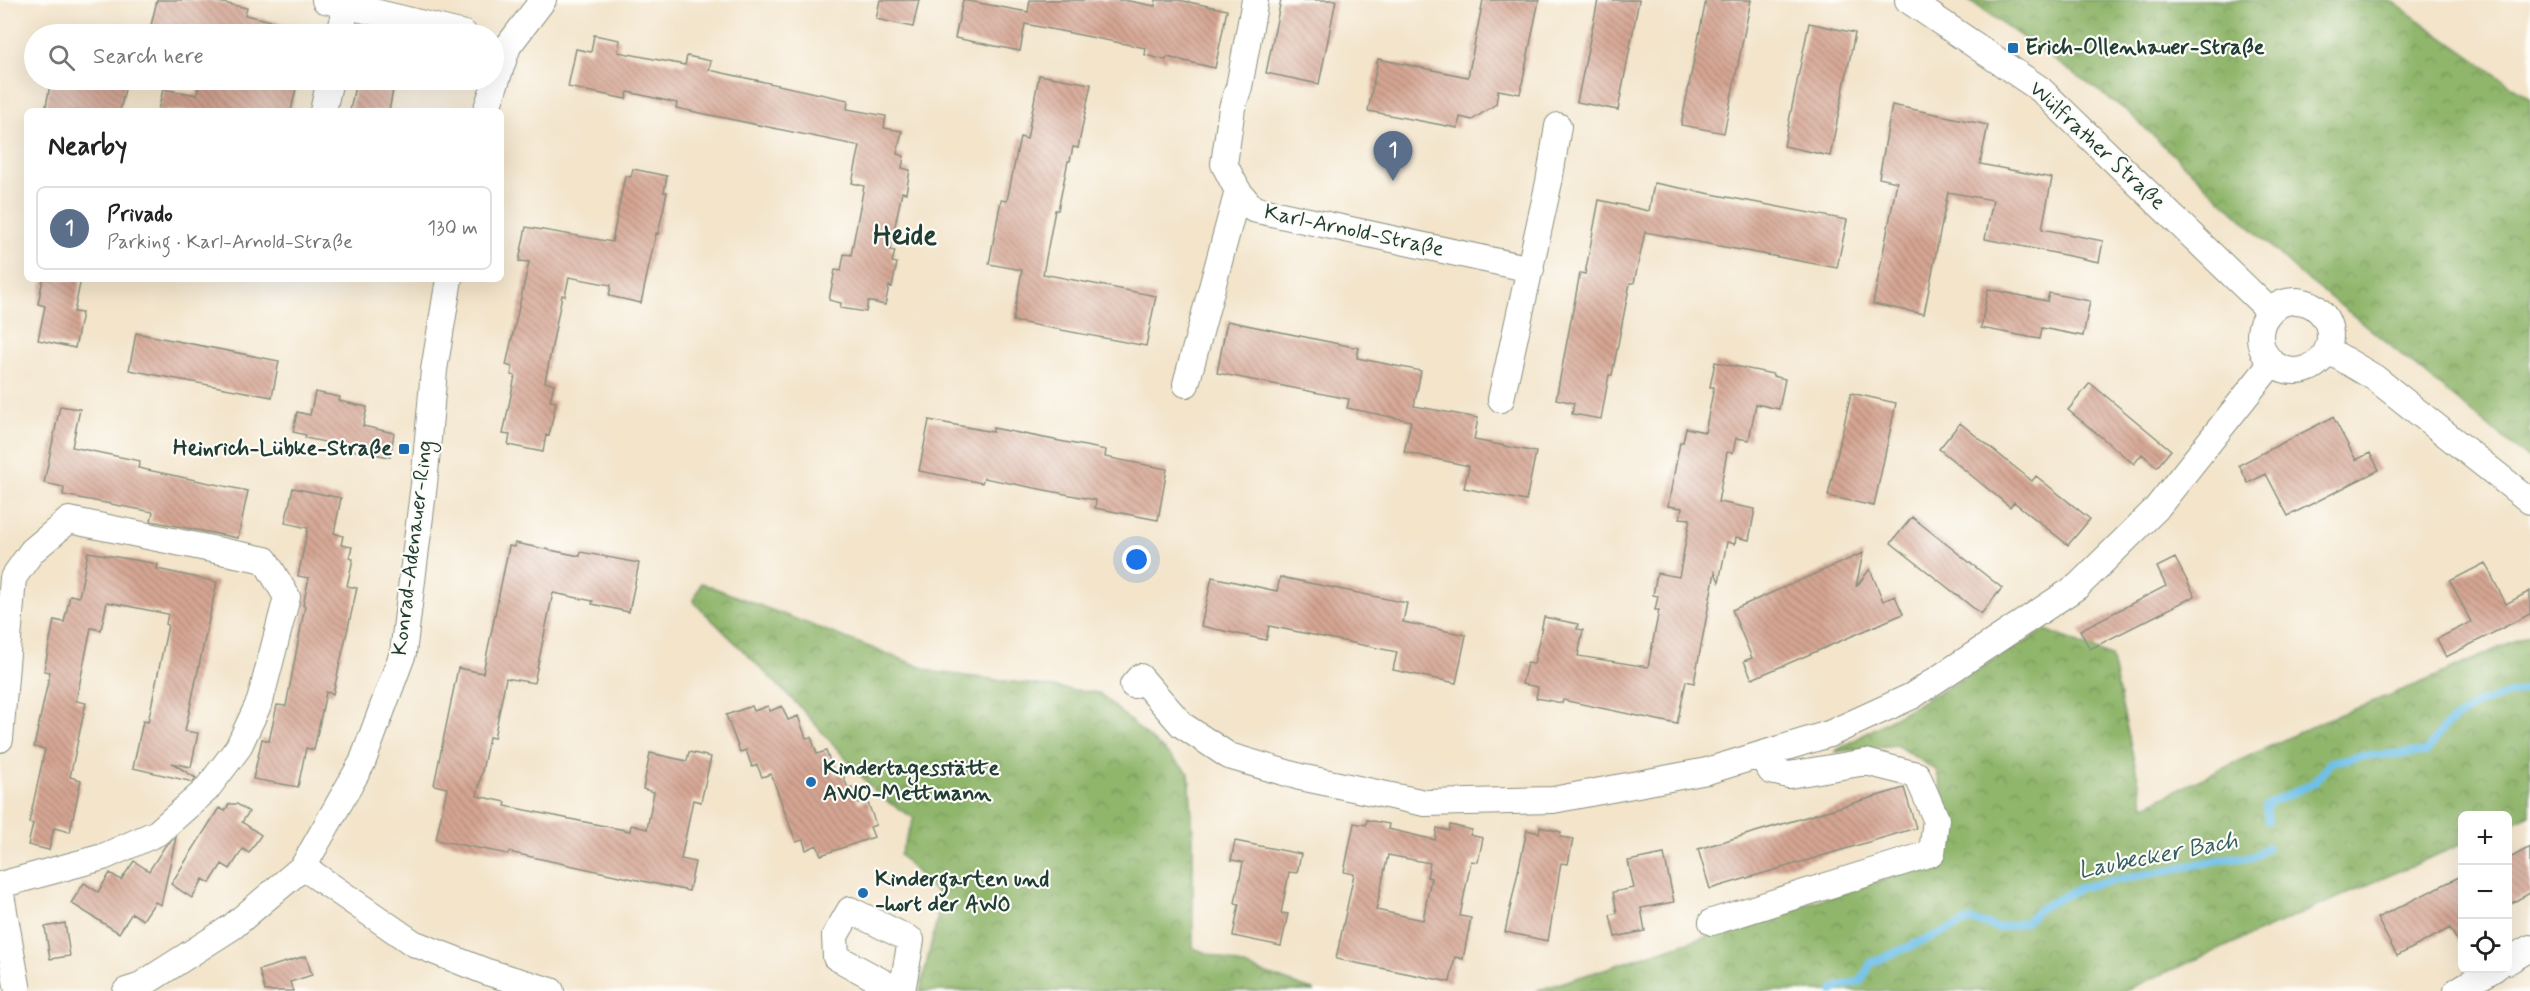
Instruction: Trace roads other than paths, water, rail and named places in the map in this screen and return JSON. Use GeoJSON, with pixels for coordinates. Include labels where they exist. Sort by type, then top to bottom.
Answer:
{"type":"FeatureCollection","features":[{"type":"Feature","properties":{"kind":"street"},"geometry":{"type":"LineString","coordinates":[[504,41],[543,0]]}},
{"type":"Feature","properties":{"kind":"street","name":"Karl-Arnold-Straße"},"geometry":{"type":"LineString","coordinates":[[1255,0],[1239,87],[1232,108],[1224,164],[1238,191],[1253,209],[1531,269]]}},
{"type":"Feature","properties":{"kind":"street","name":"Wülfrather Straße"},"geometry":{"type":"LineString","coordinates":[[1908,0],[2040,89],[2270,311]]}},
{"type":"Feature","properties":{"kind":"street"},"geometry":{"type":"LineString","coordinates":[[340,24],[340,1],[426,24]]}},
{"type":"Feature","properties":{"kind":"street"},"geometry":{"type":"LineString","coordinates":[[324,108],[328,90]]}},
{"type":"Feature","properties":{"kind":"street"},"geometry":{"type":"LineString","coordinates":[[487,108],[491,90]]}},
{"type":"Feature","properties":{"kind":"street"},"geometry":{"type":"LineString","coordinates":[[1501,399],[1531,269],[1558,126]]}},
{"type":"Feature","properties":{"kind":"street"},"geometry":{"type":"LineString","coordinates":[[1186,384],[1238,191]]}},
{"type":"Feature","properties":{"kind":"street","name":"Konrad-Adenauer-Ring"},"geometry":{"type":"LineString","coordinates":[[126,991],[138,987],[232,927],[303,867],[362,763],[403,653],[424,484],[434,370],[449,282]]}},
{"type":"Feature","properties":{"kind":"street"},"geometry":{"type":"LineString","coordinates":[[2300,300],[2315,306],[2326,318],[2331,334],[2328,350],[2318,363],[2304,370],[2287,370],[2272,363],[2263,351],[2260,337],[2262,323],[2270,311],[2284,302],[2300,300]]}},
{"type":"Feature","properties":{"kind":"street"},"geometry":{"type":"LineString","coordinates":[[2328,350],[2375,378],[2530,501]]}},
{"type":"Feature","properties":{"kind":"street"},"geometry":{"type":"LineString","coordinates":[[1133,685],[1140,677],[1182,725],[1228,756],[1300,777],[1425,803],[1553,800],[1707,771],[1761,756],[1829,734],[1912,696],[2078,586],[2156,509],[2272,363]]}},
{"type":"Feature","properties":{"kind":"street"},"geometry":{"type":"LineString","coordinates":[[0,739],[13,578],[32,551],[69,520],[266,560],[287,597],[260,701],[238,748],[206,790],[157,833],[103,857],[0,887],[18,991]]}},
{"type":"Feature","properties":{"kind":"street"},"geometry":{"type":"LineString","coordinates":[[1712,922],[1932,852],[1936,819],[1917,776],[1866,762],[1789,775],[1771,771],[1761,756]]}},
{"type":"Feature","properties":{"kind":"street"},"geometry":{"type":"LineString","coordinates":[[303,867],[412,943],[487,972],[551,991]]}},
{"type":"Feature","properties":{"kind":"street"},"geometry":{"type":"LineString","coordinates":[[2512,959],[2530,948]]}},
{"type":"Feature","properties":{"kind":"street"},"geometry":{"type":"LineString","coordinates":[[2457,991],[2488,973]]}},
{"type":"Feature","properties":{"kind":"waterway","name":"Laubecker Bach"},"geometry":{"type":"LineString","coordinates":[[2268,821],[2266,805],[2314,783],[2331,762],[2362,756],[2426,752],[2444,727],[2479,703],[2530,688]]}},
{"type":"Feature","properties":{"kind":"waterway","name":"Laubecker Bach"},"geometry":{"type":"LineString","coordinates":[[1833,991],[1838,987],[1861,981],[1871,963],[1971,920],[1998,928],[2024,923],[2042,907],[2082,887],[2229,858],[2253,858],[2267,847]]}},
{"type":"Feature","properties":{"kind":"place","name":"Erich-Ollenhauer-Straße"},"geometry":{"type":"Point","coordinates":[2013,48]}},
{"type":"Feature","properties":{"kind":"place","name":"Privado"},"geometry":{"type":"Point","coordinates":[1393,181]}},
{"type":"Feature","properties":{"kind":"place","name":"Heinrich-Lübke-Straße"},"geometry":{"type":"Point","coordinates":[404,449]}},
{"type":"Feature","properties":{"kind":"place","name":"Kindertagesstätte AWO-Mettmann"},"geometry":{"type":"Point","coordinates":[811,782]}},
{"type":"Feature","properties":{"kind":"place","name":"Kindergarten und -hort der AWO"},"geometry":{"type":"Point","coordinates":[863,893]}},
{"type":"Feature","properties":{"kind":"district","name":"Heide"},"geometry":{"type":"Point","coordinates":[905,236]}}]}
